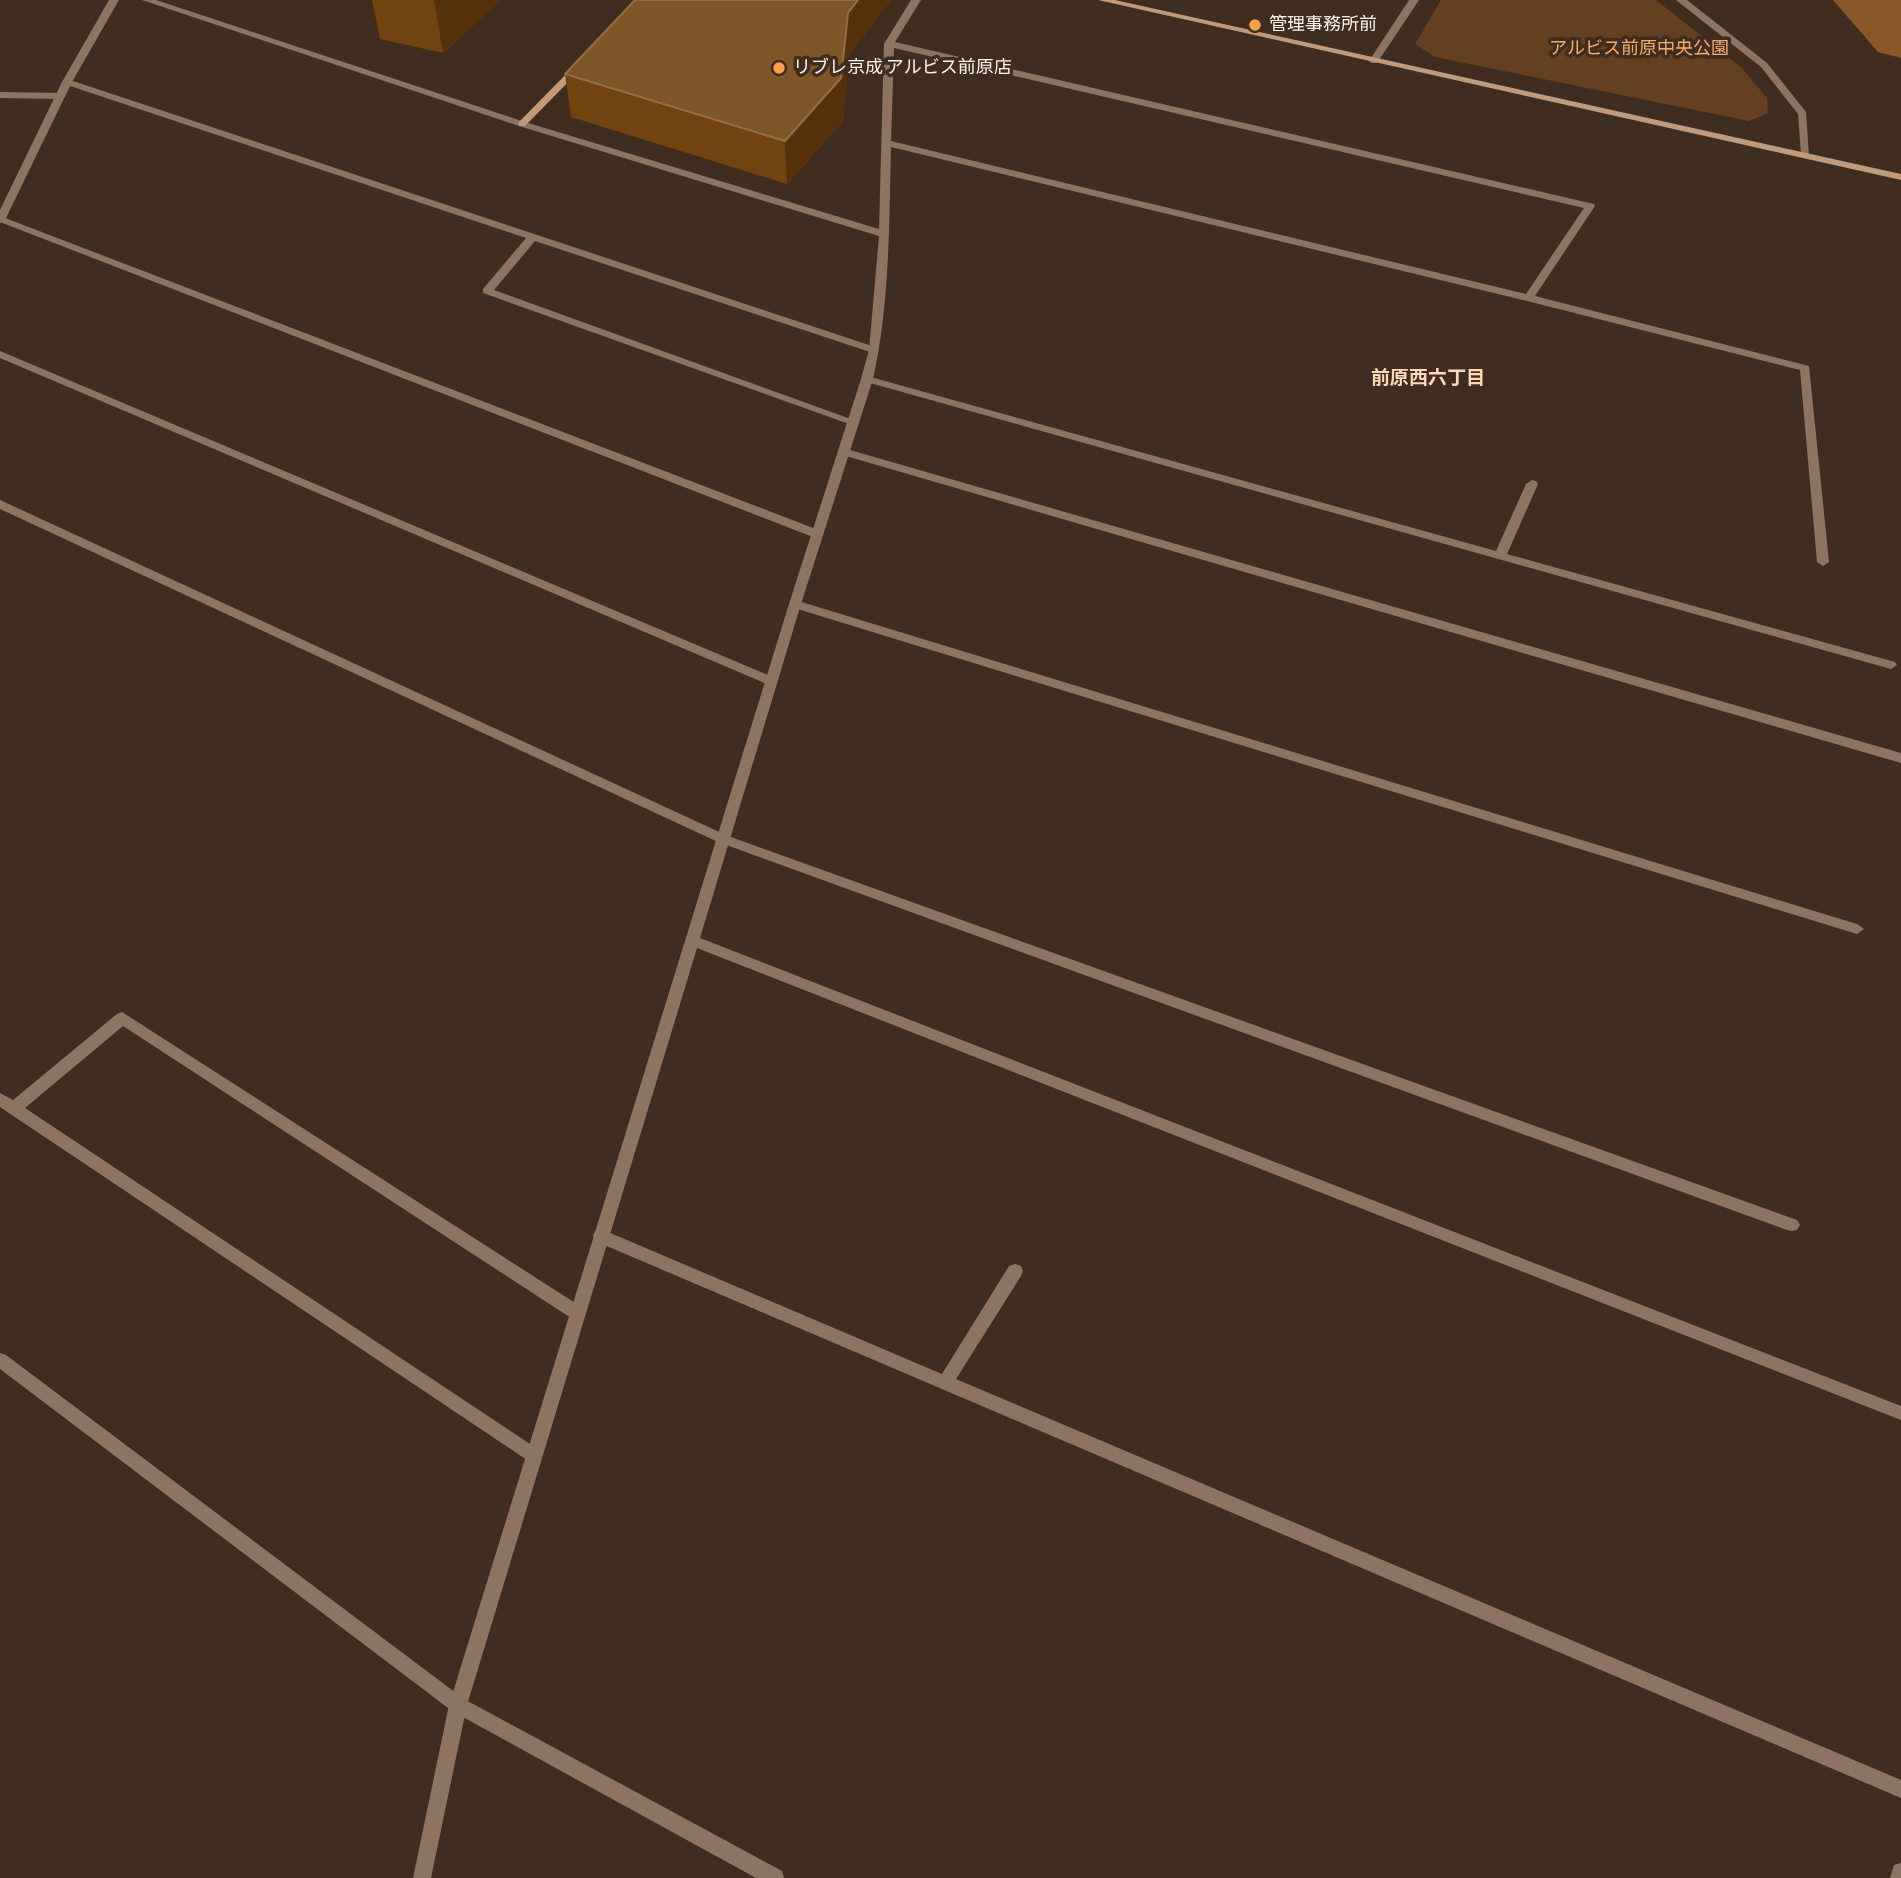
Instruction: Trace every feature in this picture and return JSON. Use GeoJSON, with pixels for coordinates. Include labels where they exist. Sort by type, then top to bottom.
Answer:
{"type":"FeatureCollection","features":[{"type":"Feature","properties":{"kind":"street"},"geometry":{"type":"LineString","coordinates":[[114,0],[67,82],[1,220],[817,534]]}},
{"type":"Feature","properties":{"kind":"street"},"geometry":{"type":"LineString","coordinates":[[147,0],[522,124],[884,234]]}},
{"type":"Feature","properties":{"kind":"street"},"geometry":{"type":"LineString","coordinates":[[422,1878],[458,1705],[771,681],[867,379],[874,350],[884,234],[889,44],[916,0]]}},
{"type":"Feature","properties":{"kind":"street"},"geometry":{"type":"LineString","coordinates":[[1103,0],[1901,177]]}},
{"type":"Feature","properties":{"kind":"street"},"geometry":{"type":"LineString","coordinates":[[1374,61],[1414,0]]}},
{"type":"Feature","properties":{"kind":"street"},"geometry":{"type":"LineString","coordinates":[[1681,0],[1764,65],[1803,114],[1806,154]]}},
{"type":"Feature","properties":{"kind":"street"},"geometry":{"type":"LineString","coordinates":[[889,44],[1590,206],[1529,298]]}},
{"type":"Feature","properties":{"kind":"street"},"geometry":{"type":"LineString","coordinates":[[522,124],[588,57]]}},
{"type":"Feature","properties":{"kind":"street"},"geometry":{"type":"LineString","coordinates":[[67,82],[874,350]]}},
{"type":"Feature","properties":{"kind":"street"},"geometry":{"type":"LineString","coordinates":[[0,95],[61,96]]}},
{"type":"Feature","properties":{"kind":"street"},"geometry":{"type":"LineString","coordinates":[[887,143],[1529,298],[1805,368],[1823,562]]}},
{"type":"Feature","properties":{"kind":"street"},"geometry":{"type":"LineString","coordinates":[[533,236],[487,291],[853,422]]}},
{"type":"Feature","properties":{"kind":"street"},"geometry":{"type":"LineString","coordinates":[[0,354],[771,681]]}},
{"type":"Feature","properties":{"kind":"street"},"geometry":{"type":"LineString","coordinates":[[867,379],[1891,665]]}},
{"type":"Feature","properties":{"kind":"street"},"geometry":{"type":"LineString","coordinates":[[843,452],[1901,758]]}},
{"type":"Feature","properties":{"kind":"street"},"geometry":{"type":"LineString","coordinates":[[1500,556],[1532,484]]}},
{"type":"Feature","properties":{"kind":"street"},"geometry":{"type":"LineString","coordinates":[[0,504],[723,839],[1792,1225]]}},
{"type":"Feature","properties":{"kind":"street"},"geometry":{"type":"LineString","coordinates":[[795,604],[1857,929]]}},
{"type":"Feature","properties":{"kind":"street"},"geometry":{"type":"LineString","coordinates":[[692,941],[1901,1413]]}},
{"type":"Feature","properties":{"kind":"street"},"geometry":{"type":"LineString","coordinates":[[533,1455],[7,1103],[122,1018],[577,1313]]}},
{"type":"Feature","properties":{"kind":"street"},"geometry":{"type":"LineString","coordinates":[[601,1236],[1901,1789]]}},
{"type":"Feature","properties":{"kind":"street"},"geometry":{"type":"LineString","coordinates":[[945,1382],[1015,1271]]}},
{"type":"Feature","properties":{"kind":"street"},"geometry":{"type":"LineString","coordinates":[[0,1360],[458,1705],[775,1878]]}},
{"type":"Feature","properties":{"kind":"green space","name":"アルビス前原中央公園"},"geometry":{"type":"Polygon","coordinates":[[[1441,0],[1656,0],[1742,68],[1767,98],[1768,113],[1749,121],[1435,57],[1415,44],[1441,0]]]}},
{"type":"Feature","properties":{"kind":"building"},"geometry":{"type":"Polygon","coordinates":[[[635,0],[858,0],[848,13],[841,78],[785,141],[565,74],[635,0]]]}},
{"type":"Feature","properties":{"kind":"waterway"},"geometry":{"type":"LineString","coordinates":[[1865,0],[1901,38]]}},
{"type":"Feature","properties":{"kind":"place","name":"管理事務所前"},"geometry":{"type":"Point","coordinates":[1255,25]}},
{"type":"Feature","properties":{"kind":"place","name":"リブレ京成 アルビス前原店"},"geometry":{"type":"Point","coordinates":[779,68]}},
{"type":"Feature","properties":{"kind":"district","name":"前原西六丁目"},"geometry":{"type":"Point","coordinates":[1428,379]}}]}
